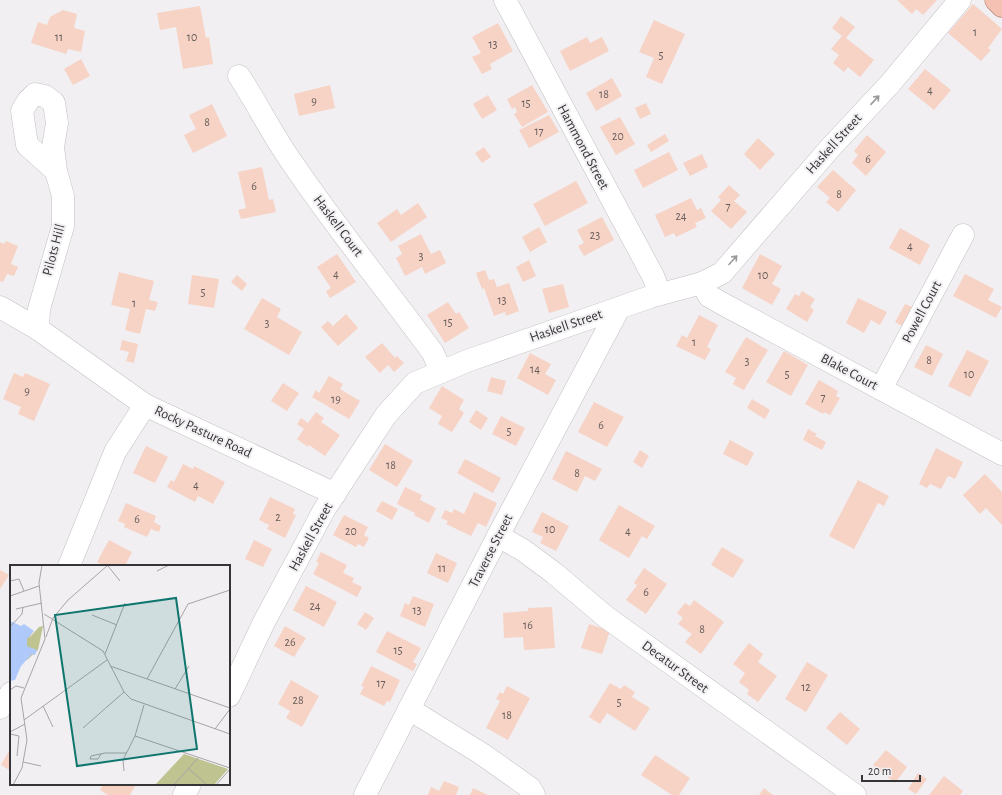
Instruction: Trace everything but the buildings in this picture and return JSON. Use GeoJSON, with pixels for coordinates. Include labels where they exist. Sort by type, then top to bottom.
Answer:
{"type":"FeatureCollection","features":[{"type":"Feature","properties":{"kind":"main road"},"geometry":{"type":"LineString","coordinates":[[996,0],[1002,6]]}},
{"type":"Feature","properties":{"kind":"street","name":"Hammond Street"},"geometry":{"type":"LineString","coordinates":[[505,0],[653,276],[660,294]]}},
{"type":"Feature","properties":{"kind":"street","name":"Haskell Street"},"geometry":{"type":"LineString","coordinates":[[230,694],[264,622],[324,510],[386,415],[415,383],[509,346],[660,294],[702,283],[722,273],[826,153],[889,86],[960,0]]}},
{"type":"Feature","properties":{"kind":"street","name":"Haskell Court"},"geometry":{"type":"LineString","coordinates":[[239,76],[256,102],[271,132],[288,158],[332,220],[432,353],[441,372]]}},
{"type":"Feature","properties":{"kind":"street","name":"Pilots Hill"},"geometry":{"type":"LineString","coordinates":[[38,328],[39,309],[63,226],[63,196],[56,171]]}},
{"type":"Feature","properties":{"kind":"street","name":"Powell Court"},"geometry":{"type":"LineString","coordinates":[[881,389],[963,235]]}},
{"type":"Feature","properties":{"kind":"street","name":"Blake Court"},"geometry":{"type":"LineString","coordinates":[[702,283],[710,296],[721,303],[1002,454]]}},
{"type":"Feature","properties":{"kind":"street"},"geometry":{"type":"LineString","coordinates":[[0,307],[38,328],[145,405]]}},
{"type":"Feature","properties":{"kind":"street","name":"Traverse Street"},"geometry":{"type":"LineString","coordinates":[[365,795],[498,536],[619,308]]}},
{"type":"Feature","properties":{"kind":"street","name":"Rocky Pasture Road"},"geometry":{"type":"LineString","coordinates":[[69,565],[116,452],[145,405],[335,494]]}},
{"type":"Feature","properties":{"kind":"street","name":"Decatur Street"},"geometry":{"type":"LineString","coordinates":[[498,536],[523,550],[554,573],[606,617],[855,795]]}},
{"type":"Feature","properties":{"kind":"street"},"geometry":{"type":"LineString","coordinates":[[0,708],[10,694]]}},
{"type":"Feature","properties":{"kind":"street"},"geometry":{"type":"LineString","coordinates":[[409,709],[482,754],[530,788],[534,795]]}},
{"type":"Feature","properties":{"kind":"street"},"geometry":{"type":"LineString","coordinates":[[184,795],[189,785]]}}]}
